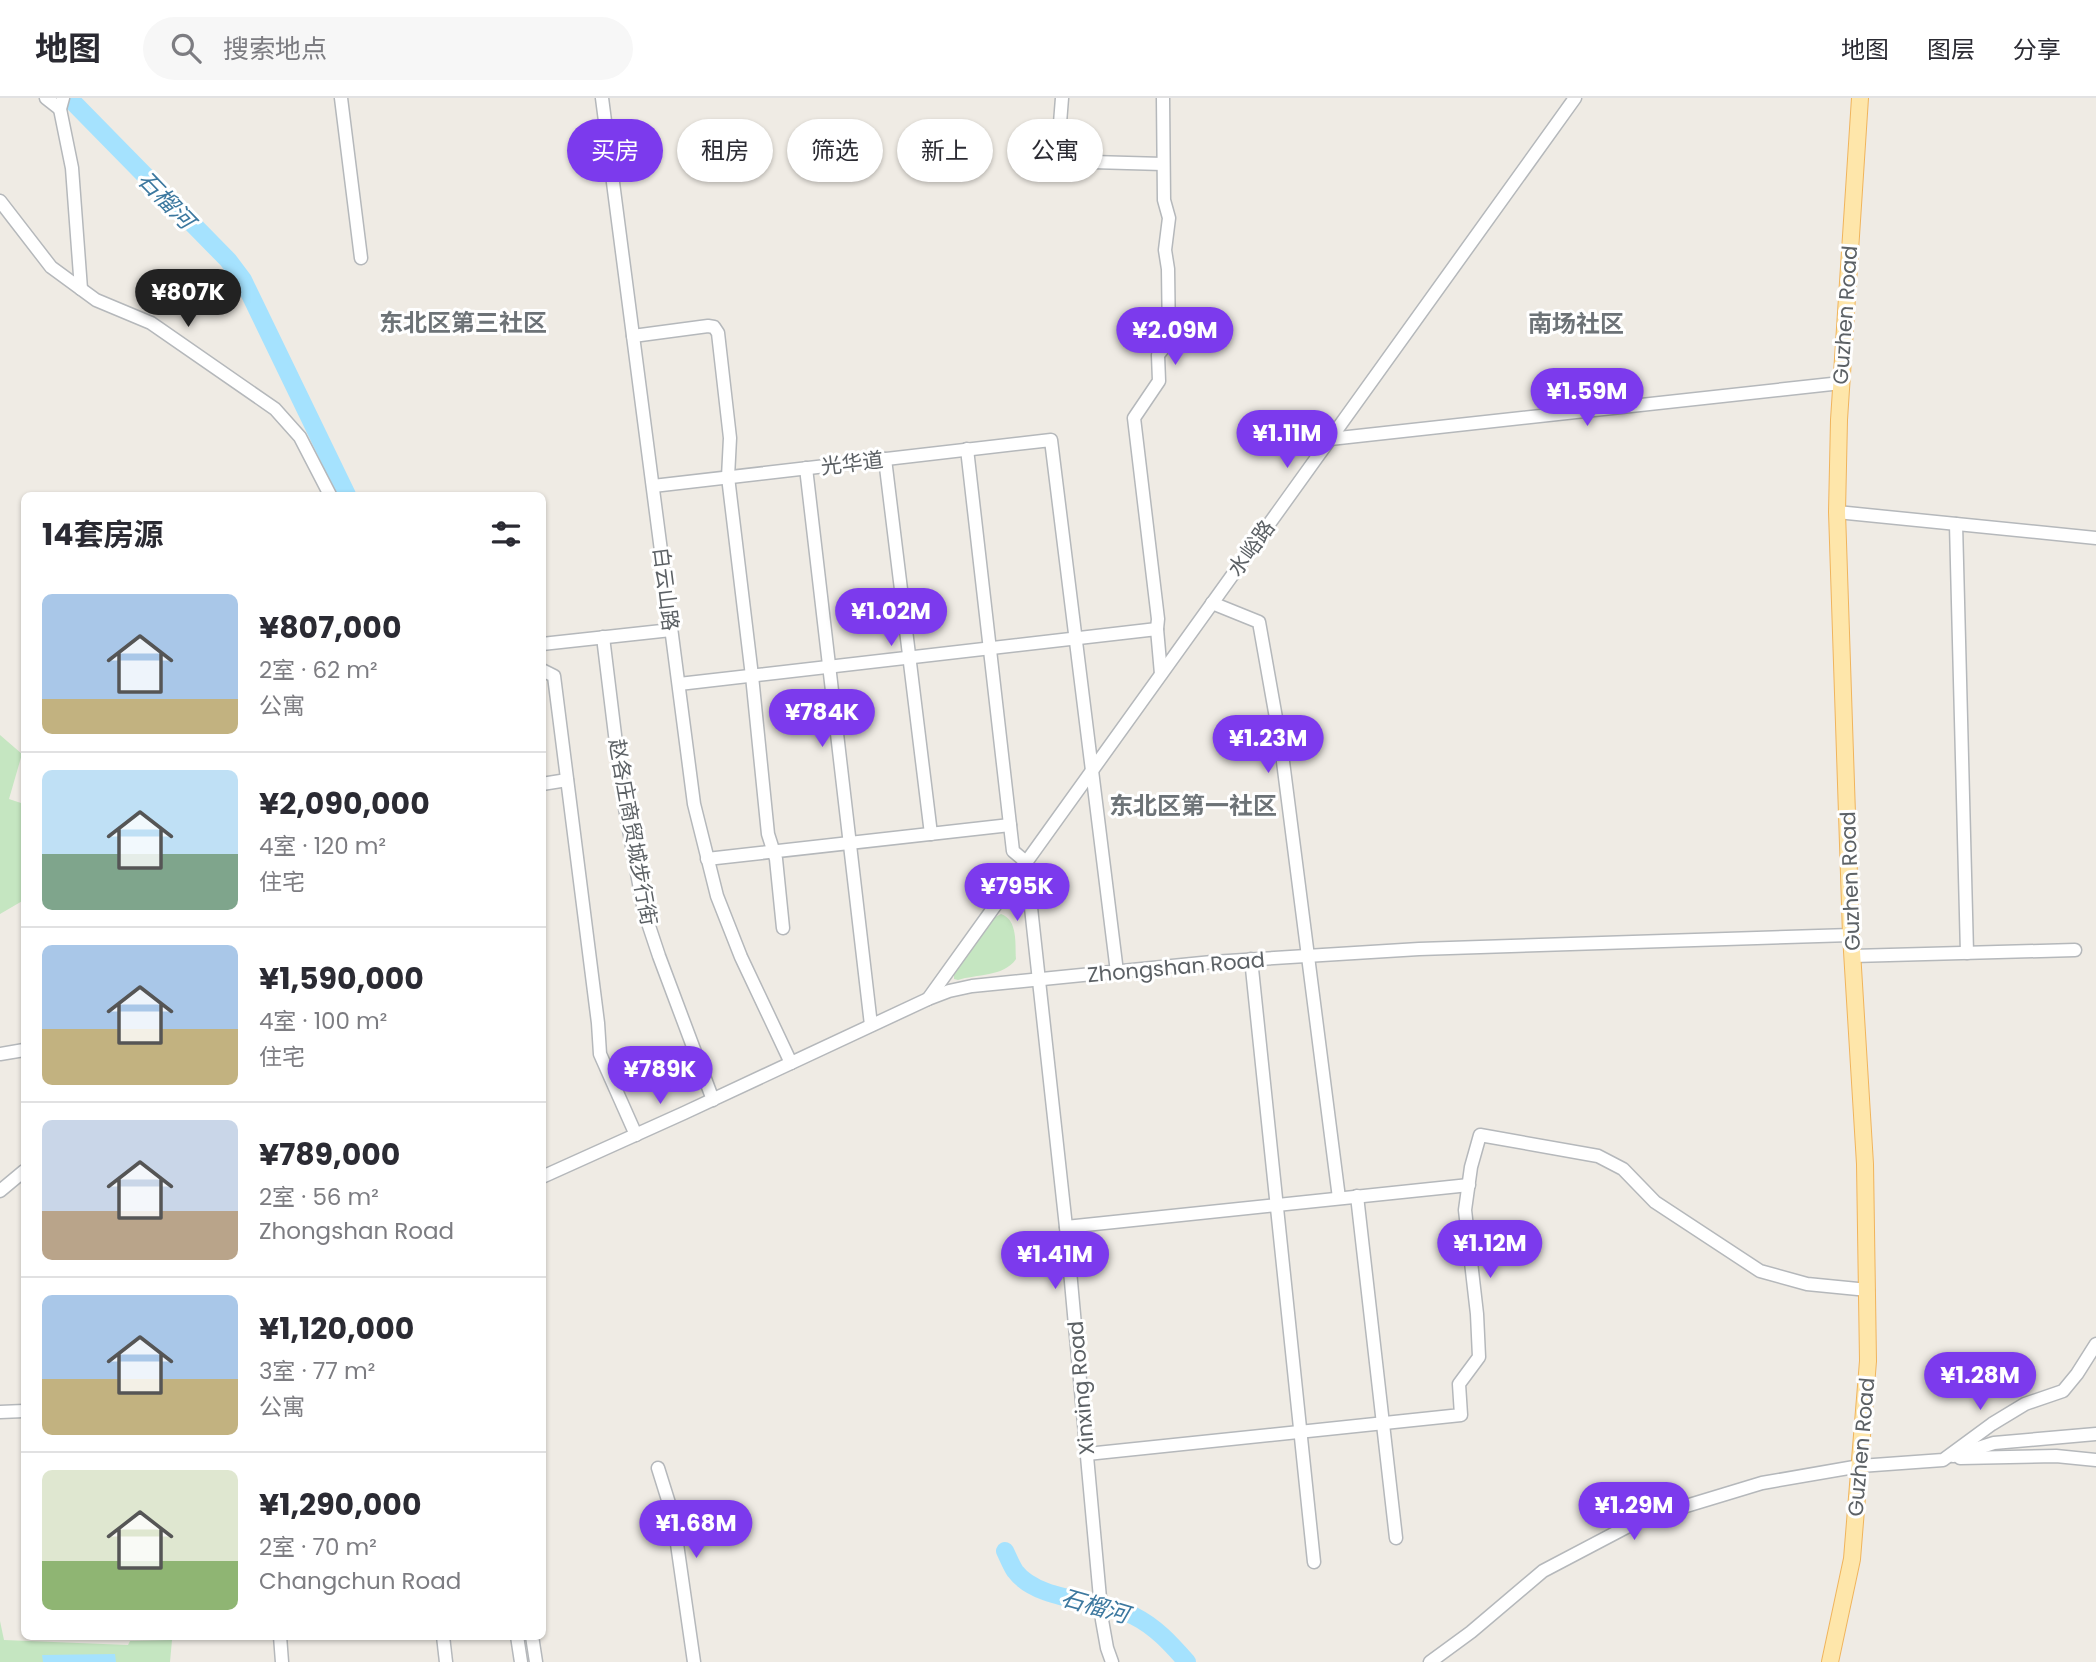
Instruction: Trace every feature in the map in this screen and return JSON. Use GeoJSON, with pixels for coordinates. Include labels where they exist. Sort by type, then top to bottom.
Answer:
{"type":"FeatureCollection","features":[{"type":"Feature","properties":{"kind":"main road","name":"Guzhen Road"},"geometry":{"type":"LineString","coordinates":[[1830,1662],[1852,1559],[1868,1361],[1866,1164],[1851,935],[1837,512],[1841,383],[1860,98]]}},
{"type":"Feature","properties":{"kind":"street"},"geometry":{"type":"LineString","coordinates":[[46,98],[61,104],[72,168],[81,289]]}},
{"type":"Feature","properties":{"kind":"street"},"geometry":{"type":"LineString","coordinates":[[341,98],[362,258]]}},
{"type":"Feature","properties":{"kind":"street","name":"白云山路"},"geometry":{"type":"LineString","coordinates":[[602,98],[694,804],[717,896],[736,945],[791,1063]]}},
{"type":"Feature","properties":{"kind":"street"},"geometry":{"type":"LineString","coordinates":[[1062,98],[1057,160],[1163,164]]}},
{"type":"Feature","properties":{"kind":"street"},"geometry":{"type":"LineString","coordinates":[[1161,674],[1158,619],[1134,418],[1159,381],[1158,355],[1169,341],[1168,269],[1165,250],[1169,218],[1164,200],[1163,98]]}},
{"type":"Feature","properties":{"kind":"street","name":"水峪路"},"geometry":{"type":"LineString","coordinates":[[928,999],[1575,98]]}},
{"type":"Feature","properties":{"kind":"street"},"geometry":{"type":"LineString","coordinates":[[0,201],[51,267],[96,300],[151,323],[275,410],[300,437],[328,492]]}},
{"type":"Feature","properties":{"kind":"street"},"geometry":{"type":"LineString","coordinates":[[633,336],[708,326],[718,334],[730,438],[728,477],[768,834],[776,859],[783,928]]}},
{"type":"Feature","properties":{"kind":"street"},"geometry":{"type":"LineString","coordinates":[[1330,439],[1841,383]]}},
{"type":"Feature","properties":{"kind":"street","name":"光华道"},"geometry":{"type":"LineString","coordinates":[[653,486],[1051,440],[1076,638]]}},
{"type":"Feature","properties":{"kind":"street"},"geometry":{"type":"LineString","coordinates":[[967,449],[1013,851],[1026,862]]}},
{"type":"Feature","properties":{"kind":"street"},"geometry":{"type":"LineString","coordinates":[[885,459],[931,834]]}},
{"type":"Feature","properties":{"kind":"street"},"geometry":{"type":"LineString","coordinates":[[806,468],[871,1025]]}},
{"type":"Feature","properties":{"kind":"street"},"geometry":{"type":"LineString","coordinates":[[1837,512],[2096,538]]}},
{"type":"Feature","properties":{"kind":"street"},"geometry":{"type":"LineString","coordinates":[[1956,524],[1967,953]]}},
{"type":"Feature","properties":{"kind":"street"},"geometry":{"type":"LineString","coordinates":[[1212,603],[1259,622],[1281,746],[1339,1198]]}},
{"type":"Feature","properties":{"kind":"street"},"geometry":{"type":"LineString","coordinates":[[679,684],[1157,629]]}},
{"type":"Feature","properties":{"kind":"street"},"geometry":{"type":"LineString","coordinates":[[546,644],[671,630]]}},
{"type":"Feature","properties":{"kind":"street","name":"赵各庄商贸城步行街"},"geometry":{"type":"LineString","coordinates":[[603,637],[622,792],[645,911],[659,957],[713,1100]]}},
{"type":"Feature","properties":{"kind":"street"},"geometry":{"type":"LineString","coordinates":[[1076,638],[1117,972]]}},
{"type":"Feature","properties":{"kind":"street"},"geometry":{"type":"LineString","coordinates":[[546,672],[554,676],[600,1054],[636,1135]]}},
{"type":"Feature","properties":{"kind":"street"},"geometry":{"type":"LineString","coordinates":[[546,783],[567,780]]}},
{"type":"Feature","properties":{"kind":"street"},"geometry":{"type":"LineString","coordinates":[[707,859],[1010,825]]}},
{"type":"Feature","properties":{"kind":"street","name":"Xinxing Road"},"geometry":{"type":"LineString","coordinates":[[1026,862],[1066,1227],[1102,1619],[1112,1662]]}},
{"type":"Feature","properties":{"kind":"street","name":"Zhongshan Road"},"geometry":{"type":"LineString","coordinates":[[546,1175],[928,999],[972,986],[1251,960],[1419,949],[1851,935]]}},
{"type":"Feature","properties":{"kind":"street"},"geometry":{"type":"LineString","coordinates":[[1853,956],[2075,950]]}},
{"type":"Feature","properties":{"kind":"street"},"geometry":{"type":"LineString","coordinates":[[1251,960],[1314,1562]]}},
{"type":"Feature","properties":{"kind":"street"},"geometry":{"type":"LineString","coordinates":[[0,1054],[21,1050]]}},
{"type":"Feature","properties":{"kind":"street"},"geometry":{"type":"LineString","coordinates":[[1087,1454],[1461,1415],[1459,1384],[1479,1357],[1465,1210],[1471,1167],[1480,1136],[1598,1156],[1623,1169],[1655,1202],[1760,1271],[1807,1284],[1868,1290]]}},
{"type":"Feature","properties":{"kind":"street"},"geometry":{"type":"LineString","coordinates":[[0,1191],[21,1174]]}},
{"type":"Feature","properties":{"kind":"street"},"geometry":{"type":"LineString","coordinates":[[1066,1227],[1469,1185]]}},
{"type":"Feature","properties":{"kind":"street"},"geometry":{"type":"LineString","coordinates":[[1357,1196],[1396,1538]]}},
{"type":"Feature","properties":{"kind":"street"},"geometry":{"type":"LineString","coordinates":[[1943,1460],[2025,1404],[2063,1391],[2096,1344]]}},
{"type":"Feature","properties":{"kind":"street"},"geometry":{"type":"LineString","coordinates":[[0,1412],[21,1411]]}},
{"type":"Feature","properties":{"kind":"street"},"geometry":{"type":"LineString","coordinates":[[1943,1460],[1994,1443],[2096,1434]]}},
{"type":"Feature","properties":{"kind":"street"},"geometry":{"type":"LineString","coordinates":[[1430,1662],[1471,1632],[1543,1571],[1640,1520],[1762,1483],[1860,1466],[1943,1460],[2056,1457],[2096,1460]]}},
{"type":"Feature","properties":{"kind":"street"},"geometry":{"type":"LineString","coordinates":[[658,1468],[673,1517],[694,1662]]}},
{"type":"Feature","properties":{"kind":"street"},"geometry":{"type":"LineString","coordinates":[[280,1640],[282,1662]]}},
{"type":"Feature","properties":{"kind":"street"},"geometry":{"type":"LineString","coordinates":[[443,1640],[446,1662]]}},
{"type":"Feature","properties":{"kind":"street"},"geometry":{"type":"LineString","coordinates":[[518,1640],[521,1662]]}},
{"type":"Feature","properties":{"kind":"street"},"geometry":{"type":"LineString","coordinates":[[533,1640],[536,1662]]}},
{"type":"Feature","properties":{"kind":"green space"},"geometry":{"type":"Polygon","coordinates":[[[0,735],[21,753],[9,799],[21,803],[21,902],[0,914],[0,735]]]}},
{"type":"Feature","properties":{"kind":"green space"},"geometry":{"type":"Polygon","coordinates":[[[1001,914],[1013,927],[1016,959],[1011,965],[997,972],[954,979],[954,972],[990,920],[1001,914]]]}},
{"type":"Feature","properties":{"kind":"green space"},"geometry":{"type":"Polygon","coordinates":[[[0,1621],[4,1640],[128,1645],[130,1641],[172,1640],[170,1662],[0,1662],[0,1621]]]}},
{"type":"Feature","properties":{"kind":"water"},"geometry":{"type":"Polygon","coordinates":[[[115,1654],[116,1662],[43,1662],[42,1655],[115,1654]]]}},
{"type":"Feature","properties":{"kind":"waterway","name":"石榴河"},"geometry":{"type":"LineString","coordinates":[[69,98],[228,260],[243,280],[346,492]]}},
{"type":"Feature","properties":{"kind":"waterway","name":"石榴河"},"geometry":{"type":"LineString","coordinates":[[1005,1551],[1015,1571],[1025,1581],[1054,1594],[1134,1616],[1169,1642],[1187,1662]]}},
{"type":"Feature","properties":{"kind":"district","name":"东北区第三社区"},"geometry":{"type":"Point","coordinates":[463,322]}},
{"type":"Feature","properties":{"kind":"district","name":"南场社区"},"geometry":{"type":"Point","coordinates":[1576,323]}},
{"type":"Feature","properties":{"kind":"district","name":"东北区第一社区"},"geometry":{"type":"Point","coordinates":[1193,805]}}]}
